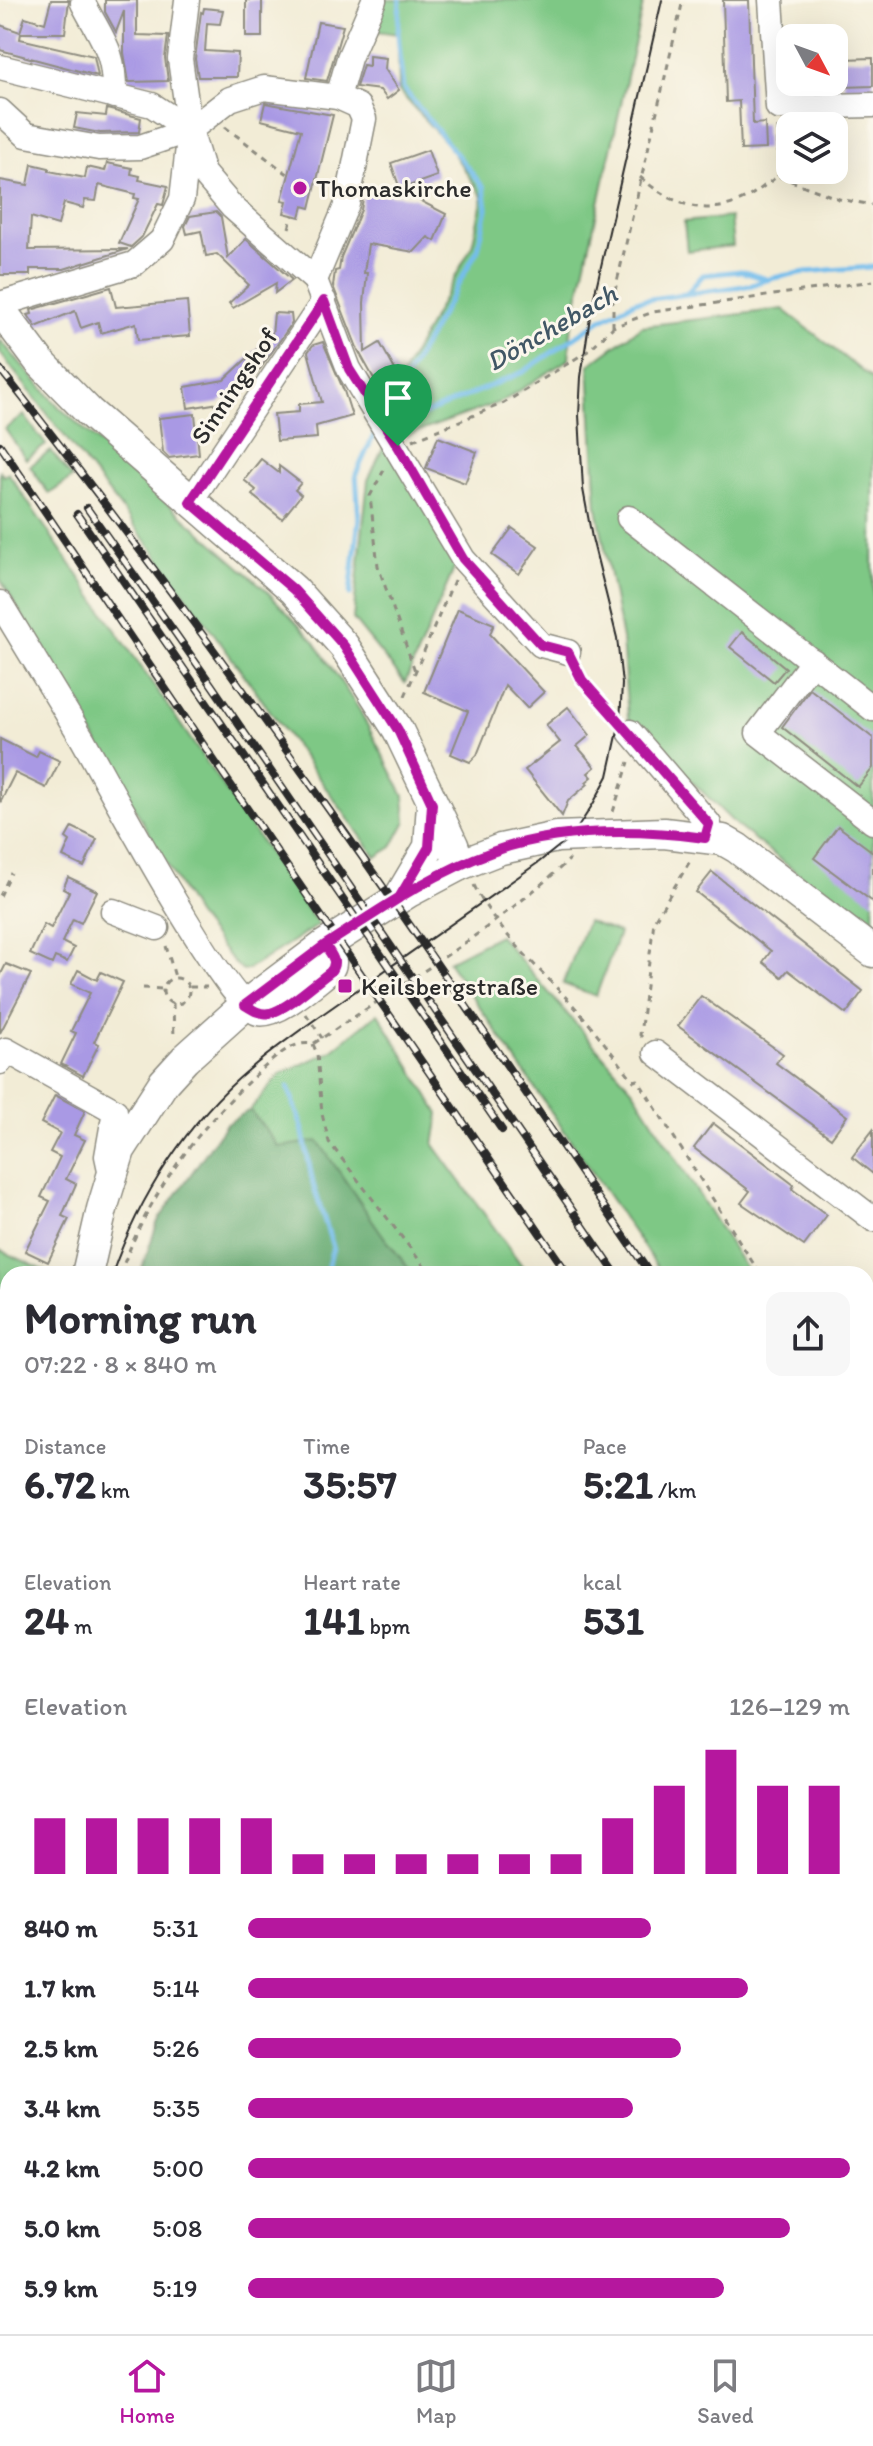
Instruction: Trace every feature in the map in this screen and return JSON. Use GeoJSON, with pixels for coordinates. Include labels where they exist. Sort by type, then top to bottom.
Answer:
{"type":"FeatureCollection","features":[{"type":"Feature","properties":{"kind":"main road"},"geometry":{"type":"LineString","coordinates":[[0,307],[39,361],[89,412],[294,590],[344,646],[398,730],[453,845],[476,875]]}},
{"type":"Feature","properties":{"kind":"main road"},"geometry":{"type":"LineString","coordinates":[[399,898],[429,847],[432,804]]}},
{"type":"Feature","properties":{"kind":"main road"},"geometry":{"type":"LineString","coordinates":[[89,1266],[120,1150],[164,1082],[245,1005],[325,945],[399,898],[476,875],[557,837],[664,833],[698,848],[723,840],[873,952]]}},
{"type":"Feature","properties":{"kind":"main road"},"geometry":{"type":"LineString","coordinates":[[95,1242],[95,1266]]}},
{"type":"Feature","properties":{"kind":"street"},"geometry":{"type":"LineString","coordinates":[[187,0],[180,59],[199,122],[203,173],[232,207],[319,291],[349,369],[398,446],[463,559],[541,645],[568,652]]}},
{"type":"Feature","properties":{"kind":"street"},"geometry":{"type":"LineString","coordinates":[[0,111],[26,135],[99,148],[140,147],[199,122],[230,99],[264,88],[338,97],[349,58],[374,0]]}},
{"type":"Feature","properties":{"kind":"street"},"geometry":{"type":"LineString","coordinates":[[771,0],[778,107],[873,105]]}},
{"type":"Feature","properties":{"kind":"street"},"geometry":{"type":"LineString","coordinates":[[83,3],[111,52],[115,70],[114,96]]}},
{"type":"Feature","properties":{"kind":"street"},"geometry":{"type":"LineString","coordinates":[[0,67],[152,105],[199,122]]}},
{"type":"Feature","properties":{"kind":"street","name":"Sinningshof"},"geometry":{"type":"LineString","coordinates":[[190,502],[319,291],[347,204],[364,119],[358,106],[338,97]]}},
{"type":"Feature","properties":{"kind":"street"},"geometry":{"type":"LineString","coordinates":[[0,307],[134,264],[162,240],[182,199],[199,122]]}},
{"type":"Feature","properties":{"kind":"street"},"geometry":{"type":"LineString","coordinates":[[629,518],[873,709]]}},
{"type":"Feature","properties":{"kind":"street"},"geometry":{"type":"LineString","coordinates":[[0,603],[187,922],[245,1005]]}},
{"type":"Feature","properties":{"kind":"street"},"geometry":{"type":"LineString","coordinates":[[813,661],[758,733],[873,822]]}},
{"type":"Feature","properties":{"kind":"street"},"geometry":{"type":"LineString","coordinates":[[633,736],[709,824],[698,848]]}},
{"type":"Feature","properties":{"kind":"street"},"geometry":{"type":"LineString","coordinates":[[113,911],[160,931]]}},
{"type":"Feature","properties":{"kind":"street"},"geometry":{"type":"LineString","coordinates":[[0,1062],[6,1050],[115,1111],[107,1156],[111,1176]]}},
{"type":"Feature","properties":{"kind":"street"},"geometry":{"type":"LineString","coordinates":[[656,1053],[873,1219]]}},
{"type":"Feature","properties":{"kind":"path"},"geometry":{"type":"LineString","coordinates":[[613,327],[613,299],[683,0]]}},
{"type":"Feature","properties":{"kind":"path"},"geometry":{"type":"LineString","coordinates":[[778,107],[778,112]]}},
{"type":"Feature","properties":{"kind":"path"},"geometry":{"type":"LineString","coordinates":[[199,122],[289,175]]}},
{"type":"Feature","properties":{"kind":"path"},"geometry":{"type":"LineString","coordinates":[[640,177],[656,191],[681,205],[719,208],[746,198],[776,177]]}},
{"type":"Feature","properties":{"kind":"path"},"geometry":{"type":"LineString","coordinates":[[799,184],[839,199],[873,205]]}},
{"type":"Feature","properties":{"kind":"path"},"geometry":{"type":"LineString","coordinates":[[415,671],[378,566],[370,496],[398,446],[474,417],[527,391],[588,351],[613,327],[653,312],[873,281]]}},
{"type":"Feature","properties":{"kind":"path"},"geometry":{"type":"LineString","coordinates":[[403,699],[463,559]]}},
{"type":"Feature","properties":{"kind":"path"},"geometry":{"type":"LineString","coordinates":[[568,652],[582,680],[633,736],[606,834]]}},
{"type":"Feature","properties":{"kind":"path"},"geometry":{"type":"LineString","coordinates":[[638,1080],[656,1053],[640,1035],[654,921],[698,848]]}},
{"type":"Feature","properties":{"kind":"path"},"geometry":{"type":"LineString","coordinates":[[124,1266],[147,1213],[172,1170],[203,1129],[239,1090],[271,1061],[298,1043],[313,1044],[497,919],[536,890],[572,857]]}},
{"type":"Feature","properties":{"kind":"path"},"geometry":{"type":"LineString","coordinates":[[0,896],[11,873]]}},
{"type":"Feature","properties":{"kind":"path"},"geometry":{"type":"LineString","coordinates":[[476,875],[486,909],[580,1014],[634,1081],[638,1080]]}},
{"type":"Feature","properties":{"kind":"path"},"geometry":{"type":"LineString","coordinates":[[160,931],[175,977]]}},
{"type":"Feature","properties":{"kind":"path"},"geometry":{"type":"LineString","coordinates":[[175,977],[184,980],[189,987],[188,996],[182,1003],[173,1003],[166,998],[163,989],[167,981],[175,977]]}},
{"type":"Feature","properties":{"kind":"path"},"geometry":{"type":"LineString","coordinates":[[143,988],[163,989]]}},
{"type":"Feature","properties":{"kind":"path"},"geometry":{"type":"LineString","coordinates":[[173,1003],[174,1039]]}},
{"type":"Feature","properties":{"kind":"path"},"geometry":{"type":"LineString","coordinates":[[316,1029],[321,1026]]}},
{"type":"Feature","properties":{"kind":"path"},"geometry":{"type":"LineString","coordinates":[[313,1044],[329,1142],[424,1266]]}},
{"type":"Feature","properties":{"kind":"path"},"geometry":{"type":"LineString","coordinates":[[638,1080],[755,1266]]}},
{"type":"Feature","properties":{"kind":"green space"},"geometry":{"type":"Polygon","coordinates":[[[382,0],[644,0],[571,330],[569,359],[503,401],[406,436],[387,402],[472,246],[483,197],[447,144],[399,91],[398,34],[370,30],[382,0]]]}},
{"type":"Feature","properties":{"kind":"green space"},"geometry":{"type":"Polygon","coordinates":[[[730,217],[733,246],[687,251],[684,222],[730,217]]]}},
{"type":"Feature","properties":{"kind":"green space"},"geometry":{"type":"Polygon","coordinates":[[[783,309],[873,380],[873,932],[737,826],[628,718],[622,639],[597,507],[589,365],[642,326],[783,309]]]}},
{"type":"Feature","properties":{"kind":"green space"},"geometry":{"type":"Polygon","coordinates":[[[0,340],[60,408],[266,590],[314,641],[360,711],[404,796],[406,821],[392,847],[376,857],[154,551],[0,353],[0,340]]]}},
{"type":"Feature","properties":{"kind":"green space"},"geometry":{"type":"Polygon","coordinates":[[[24,415],[46,445],[26,459],[5,429],[24,415]]]}},
{"type":"Feature","properties":{"kind":"green space"},"geometry":{"type":"Polygon","coordinates":[[[386,442],[457,562],[405,683],[353,619],[368,480],[386,442]]]}},
{"type":"Feature","properties":{"kind":"green space"},"geometry":{"type":"Polygon","coordinates":[[[51,451],[72,478],[49,494],[30,466],[51,451]]]}},
{"type":"Feature","properties":{"kind":"green space"},"geometry":{"type":"Polygon","coordinates":[[[0,471],[4,476],[8,473],[318,925],[247,970],[243,971],[233,962],[196,915],[0,579],[0,471]]]}},
{"type":"Feature","properties":{"kind":"green space"},"geometry":{"type":"Polygon","coordinates":[[[587,921],[619,933],[596,996],[563,984],[587,921]]]}},
{"type":"Feature","properties":{"kind":"green space"},"geometry":{"type":"Polygon","coordinates":[[[499,935],[633,1090],[744,1266],[657,1266],[448,961],[499,935]]]}},
{"type":"Feature","properties":{"kind":"green space"},"geometry":{"type":"Polygon","coordinates":[[[378,1013],[439,1114],[434,1145],[522,1266],[407,1266],[384,1237],[279,1147],[250,1110],[280,1074],[330,1052],[378,1013]]]}},
{"type":"Feature","properties":{"kind":"green space"},"geometry":{"type":"Polygon","coordinates":[[[250,1110],[279,1147],[318,1141],[407,1266],[143,1266],[158,1221],[226,1124],[250,1110]]]}},
{"type":"Feature","properties":{"kind":"green space"},"geometry":{"type":"Polygon","coordinates":[[[0,1250],[35,1266],[0,1266],[0,1250]]]}},
{"type":"Feature","properties":{"kind":"building"},"geometry":{"type":"Polygon","coordinates":[[[51,0],[69,0],[65,33],[21,33],[20,39],[94,56],[98,76],[0,50],[0,25],[20,32],[25,17],[45,23],[51,0]]]}},
{"type":"Feature","properties":{"kind":"building"},"geometry":{"type":"Polygon","coordinates":[[[105,0],[137,0],[137,35],[168,36],[165,58],[168,81],[129,82],[124,53],[124,11],[116,32],[105,12],[105,0]]]}},
{"type":"Feature","properties":{"kind":"building"},"geometry":{"type":"Polygon","coordinates":[[[246,0],[262,0],[262,37],[246,37],[246,0]]]}},
{"type":"Feature","properties":{"kind":"building"},"geometry":{"type":"Polygon","coordinates":[[[723,0],[749,0],[753,124],[765,123],[766,149],[741,150],[739,101],[726,102],[723,0]]]}},
{"type":"Feature","properties":{"kind":"building"},"geometry":{"type":"Polygon","coordinates":[[[204,8],[223,10],[220,24],[207,23],[205,51],[238,53],[237,77],[198,77],[195,59],[204,8]]]}},
{"type":"Feature","properties":{"kind":"building"},"geometry":{"type":"Polygon","coordinates":[[[318,22],[343,26],[327,81],[306,78],[318,22]]]}},
{"type":"Feature","properties":{"kind":"building"},"geometry":{"type":"Polygon","coordinates":[[[369,56],[386,58],[385,69],[399,90],[387,99],[380,90],[356,87],[363,65],[369,66],[369,56]]]}},
{"type":"Feature","properties":{"kind":"building"},"geometry":{"type":"Polygon","coordinates":[[[873,58],[873,86],[848,87],[848,59],[873,58]]]}},
{"type":"Feature","properties":{"kind":"building"},"geometry":{"type":"Polygon","coordinates":[[[265,103],[333,115],[310,208],[303,206],[300,217],[284,213],[287,201],[282,200],[301,130],[261,120],[265,103]]]}},
{"type":"Feature","properties":{"kind":"building"},"geometry":{"type":"Polygon","coordinates":[[[107,109],[141,118],[139,132],[100,133],[74,128],[77,113],[106,116],[107,109]]]}},
{"type":"Feature","properties":{"kind":"building"},"geometry":{"type":"Polygon","coordinates":[[[428,150],[437,176],[400,189],[391,163],[428,150]]]}},
{"type":"Feature","properties":{"kind":"building"},"geometry":{"type":"Polygon","coordinates":[[[107,163],[132,168],[131,174],[140,176],[139,180],[168,186],[163,205],[158,204],[142,237],[131,247],[119,243],[139,199],[134,198],[135,194],[99,185],[96,201],[85,200],[83,208],[64,203],[58,225],[31,217],[29,250],[128,249],[64,269],[30,269],[30,275],[0,275],[0,180],[28,185],[32,164],[49,168],[49,171],[85,178],[87,167],[105,171],[107,163]]]}},
{"type":"Feature","properties":{"kind":"building"},"geometry":{"type":"Polygon","coordinates":[[[364,193],[413,197],[446,214],[435,241],[428,237],[414,252],[368,244],[364,273],[367,273],[365,352],[380,343],[398,375],[378,386],[358,350],[333,286],[335,271],[339,270],[364,193]]]}},
{"type":"Feature","properties":{"kind":"building"},"geometry":{"type":"Polygon","coordinates":[[[216,212],[221,217],[228,258],[246,239],[292,280],[275,293],[276,283],[233,308],[229,303],[249,285],[217,254],[206,256],[201,231],[187,234],[185,226],[190,216],[216,212]]]}},
{"type":"Feature","properties":{"kind":"building"},"geometry":{"type":"Polygon","coordinates":[[[111,287],[116,307],[187,301],[190,336],[138,340],[136,323],[101,333],[98,322],[81,328],[75,311],[36,327],[28,315],[32,314],[31,310],[111,287]]]}},
{"type":"Feature","properties":{"kind":"building"},"geometry":{"type":"Polygon","coordinates":[[[274,313],[291,314],[292,323],[256,375],[252,372],[219,403],[188,408],[185,387],[224,380],[272,335],[274,313]]]}},
{"type":"Feature","properties":{"kind":"building"},"geometry":{"type":"Polygon","coordinates":[[[323,342],[352,416],[316,426],[317,438],[277,441],[274,414],[299,412],[299,404],[322,402],[308,352],[313,345],[323,342]]]}},
{"type":"Feature","properties":{"kind":"building"},"geometry":{"type":"Polygon","coordinates":[[[195,414],[199,454],[169,458],[163,452],[159,418],[195,414]]]}},
{"type":"Feature","properties":{"kind":"building"},"geometry":{"type":"Polygon","coordinates":[[[438,437],[477,452],[465,483],[426,468],[438,437]]]}},
{"type":"Feature","properties":{"kind":"building"},"geometry":{"type":"Polygon","coordinates":[[[261,459],[279,473],[279,466],[301,483],[295,490],[301,495],[282,519],[252,495],[256,490],[244,480],[261,459]]]}},
{"type":"Feature","properties":{"kind":"building"},"geometry":{"type":"Polygon","coordinates":[[[512,528],[538,546],[519,574],[492,555],[512,528]]]}},
{"type":"Feature","properties":{"kind":"building"},"geometry":{"type":"Polygon","coordinates":[[[458,609],[494,624],[490,634],[544,692],[527,708],[505,685],[477,755],[470,762],[451,754],[468,711],[424,692],[458,609]]]}},
{"type":"Feature","properties":{"kind":"building"},"geometry":{"type":"Polygon","coordinates":[[[742,632],[786,668],[774,682],[730,647],[742,632]]]}},
{"type":"Feature","properties":{"kind":"building"},"geometry":{"type":"Polygon","coordinates":[[[810,689],[873,738],[873,768],[858,787],[782,727],[810,689]]]}},
{"type":"Feature","properties":{"kind":"building"},"geometry":{"type":"Polygon","coordinates":[[[568,707],[590,735],[577,746],[595,767],[588,773],[592,777],[586,782],[588,784],[568,801],[562,816],[525,770],[560,742],[546,725],[568,707]]]}},
{"type":"Feature","properties":{"kind":"building"},"geometry":{"type":"Polygon","coordinates":[[[0,739],[36,757],[39,751],[60,761],[46,788],[15,773],[0,803],[0,739]]]}},
{"type":"Feature","properties":{"kind":"building"},"geometry":{"type":"Polygon","coordinates":[[[838,826],[873,852],[873,902],[814,858],[838,826]]]}},
{"type":"Feature","properties":{"kind":"building"},"geometry":{"type":"Polygon","coordinates":[[[72,827],[97,839],[84,867],[63,857],[70,841],[66,838],[72,827]]]}},
{"type":"Feature","properties":{"kind":"building"},"geometry":{"type":"Polygon","coordinates":[[[712,872],[863,991],[846,1014],[788,970],[782,977],[763,962],[771,951],[696,892],[712,872]]]}},
{"type":"Feature","properties":{"kind":"building"},"geometry":{"type":"Polygon","coordinates":[[[68,877],[97,891],[81,923],[73,919],[62,942],[74,948],[67,962],[55,957],[52,964],[30,954],[44,924],[51,928],[69,892],[63,889],[68,877]]]}},
{"type":"Feature","properties":{"kind":"building"},"geometry":{"type":"Polygon","coordinates":[[[6,964],[31,974],[0,1033],[0,976],[6,964]]]}},
{"type":"Feature","properties":{"kind":"building"},"geometry":{"type":"Polygon","coordinates":[[[78,970],[97,980],[101,972],[123,982],[94,1042],[99,1044],[83,1076],[61,1064],[76,1033],[71,1031],[90,993],[71,984],[78,970]]]}},
{"type":"Feature","properties":{"kind":"building"},"geometry":{"type":"Polygon","coordinates":[[[701,996],[783,1054],[776,1063],[847,1116],[831,1138],[678,1026],[701,996]]]}},
{"type":"Feature","properties":{"kind":"building"},"geometry":{"type":"Polygon","coordinates":[[[55,1095],[85,1111],[74,1135],[85,1140],[66,1179],[76,1184],[62,1216],[69,1219],[48,1262],[25,1251],[50,1201],[41,1197],[60,1157],[50,1152],[60,1133],[41,1123],[55,1095]]]}},
{"type":"Feature","properties":{"kind":"building"},"geometry":{"type":"Polygon","coordinates":[[[713,1123],[794,1185],[792,1189],[827,1215],[804,1246],[741,1203],[750,1191],[694,1148],[713,1123]]]}},
{"type":"Feature","properties":{"kind":"building"},"geometry":{"type":"Polygon","coordinates":[[[873,1130],[873,1174],[852,1157],[873,1130]]]}},
{"type":"Feature","properties":{"kind":"waterway"},"geometry":{"type":"LineString","coordinates":[[384,416],[478,249],[487,208],[484,188],[403,88],[398,33],[400,0]]}},
{"type":"Feature","properties":{"kind":"waterway","name":"Dönchebach"},"geometry":{"type":"LineString","coordinates":[[394,427],[523,372],[600,320],[636,301],[752,285],[796,274],[873,267]]}},
{"type":"Feature","properties":{"kind":"waterway","name":"Dönchebach"},"geometry":{"type":"LineString","coordinates":[[688,292],[703,275],[741,271],[766,279]]}},
{"type":"Feature","properties":{"kind":"waterway"},"geometry":{"type":"LineString","coordinates":[[350,594],[359,518],[356,474],[377,428]]}},
{"type":"Feature","properties":{"kind":"waterway"},"geometry":{"type":"LineString","coordinates":[[288,1087],[302,1127],[313,1184],[333,1247],[328,1266]]}},
{"type":"Feature","properties":{"kind":"tram line"},"geometry":{"type":"LineString","coordinates":[[115,1266],[136,1217],[168,1162],[186,1136],[228,1089],[296,1033],[573,835],[608,776],[620,722],[622,684],[617,638],[583,489],[579,415],[581,377],[591,310],[662,0]]}},
{"type":"Feature","properties":{"kind":"railway"},"geometry":{"type":"LineString","coordinates":[[0,369],[252,702],[413,929],[645,1266]]}},
{"type":"Feature","properties":{"kind":"railway"},"geometry":{"type":"LineString","coordinates":[[0,445],[562,1266]]}},
{"type":"Feature","properties":{"kind":"railway"},"geometry":{"type":"LineString","coordinates":[[87,508],[611,1266]]}},
{"type":"Feature","properties":{"kind":"railway"},"geometry":{"type":"LineString","coordinates":[[77,514],[502,1130]]}},
{"type":"Feature","properties":{"kind":"place","name":"Thomaskirche"},"geometry":{"type":"Point","coordinates":[300,188]}},
{"type":"Feature","properties":{"kind":"place","name":"Keilsbergstraße"},"geometry":{"type":"Point","coordinates":[345,986]}},
{"type":"Feature","properties":{"kind":"route"},"geometry":{"type":"LineString","coordinates":[[398,446],[349,369],[324,301],[190,502],[294,590],[344,646],[398,730],[432,804],[429,847],[399,898],[325,945],[245,1005],[257,1013],[269,1013],[280,1008],[330,972],[335,960],[325,945],[407,893],[491,852],[573,835],[664,833],[705,838],[709,824],[582,680],[568,652],[541,645],[463,559],[398,446]]}}]}
